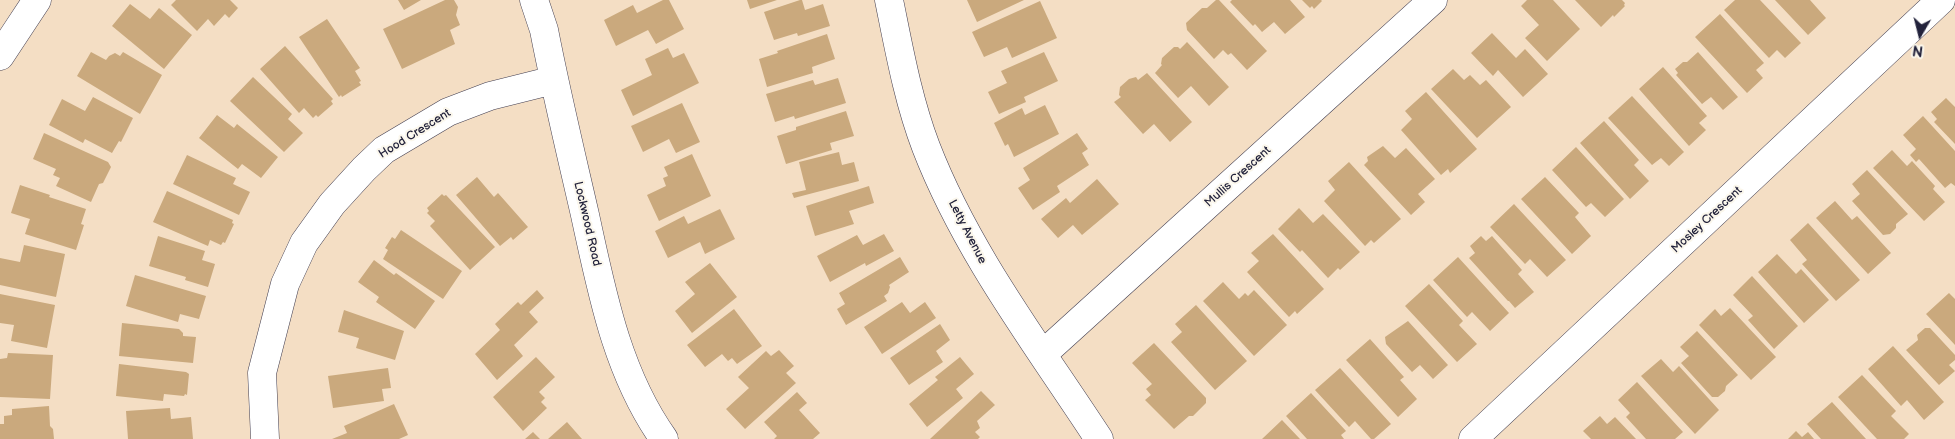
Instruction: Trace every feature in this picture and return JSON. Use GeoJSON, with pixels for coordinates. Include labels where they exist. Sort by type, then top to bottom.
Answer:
{"type":"FeatureCollection","features":[{"type":"Feature","properties":{"kind":"street"},"geometry":{"type":"LineString","coordinates":[[0,56],[37,0]]}},
{"type":"Feature","properties":{"kind":"street","name":"Lockwood Road"},"geometry":{"type":"LineString","coordinates":[[534,0],[544,30],[609,321],[627,373],[650,420],[664,439]]}},
{"type":"Feature","properties":{"kind":"street","name":"Letty Avenue"},"geometry":{"type":"LineString","coordinates":[[889,0],[908,91],[926,147],[959,218],[990,276],[1099,439]]}},
{"type":"Feature","properties":{"kind":"street","name":"Mullis Crescent"},"geometry":{"type":"LineString","coordinates":[[1043,354],[1433,0]]}},
{"type":"Feature","properties":{"kind":"street","name":"Mosley Crescent"},"geometry":{"type":"LineString","coordinates":[[1473,439],[1941,0]]}},
{"type":"Feature","properties":{"kind":"street","name":"Hood Crescent"},"geometry":{"type":"LineString","coordinates":[[265,439],[262,373],[285,284],[304,244],[332,204],[384,150],[448,112],[490,96],[554,80]]}},
{"type":"Feature","properties":{"kind":"building"},"geometry":{"type":"Polygon","coordinates":[[[176,0],[230,0],[238,8],[229,18],[225,14],[214,26],[208,19],[197,31],[171,5],[176,0]]]}},
{"type":"Feature","properties":{"kind":"building"},"geometry":{"type":"Polygon","coordinates":[[[398,0],[421,0],[404,10],[398,0]]]}},
{"type":"Feature","properties":{"kind":"building"},"geometry":{"type":"Polygon","coordinates":[[[445,0],[454,0],[458,7],[456,15],[460,25],[450,30],[455,44],[402,69],[383,29],[445,0]]]}},
{"type":"Feature","properties":{"kind":"building"},"geometry":{"type":"Polygon","coordinates":[[[663,0],[669,0],[684,29],[656,44],[648,30],[616,46],[604,20],[633,5],[637,13],[663,0]]]}},
{"type":"Feature","properties":{"kind":"building"},"geometry":{"type":"Polygon","coordinates":[[[747,0],[777,0],[750,9],[747,0]]]}},
{"type":"Feature","properties":{"kind":"building"},"geometry":{"type":"Polygon","coordinates":[[[802,0],[805,10],[823,4],[830,26],[798,36],[797,33],[774,40],[764,12],[802,0]]]}},
{"type":"Feature","properties":{"kind":"building"},"geometry":{"type":"Polygon","coordinates":[[[967,0],[1024,0],[977,22],[967,0]]]}},
{"type":"Feature","properties":{"kind":"building"},"geometry":{"type":"Polygon","coordinates":[[[1216,0],[1219,0],[1267,51],[1247,70],[1231,53],[1228,55],[1223,50],[1214,59],[1187,30],[1186,23],[1202,8],[1207,8],[1216,0]]]}},
{"type":"Feature","properties":{"kind":"building"},"geometry":{"type":"Polygon","coordinates":[[[1232,0],[1290,0],[1305,17],[1285,34],[1274,22],[1262,32],[1255,24],[1253,26],[1230,2],[1232,0]]]}},
{"type":"Feature","properties":{"kind":"building"},"geometry":{"type":"Polygon","coordinates":[[[1302,0],[1322,1],[1314,9],[1312,6],[1310,8],[1302,0]]]}},
{"type":"Feature","properties":{"kind":"building"},"geometry":{"type":"Polygon","coordinates":[[[1527,0],[1553,0],[1580,29],[1547,61],[1525,38],[1539,25],[1521,6],[1527,0]]]}},
{"type":"Feature","properties":{"kind":"building"},"geometry":{"type":"Polygon","coordinates":[[[1575,0],[1622,0],[1625,6],[1601,27],[1575,0]]]}},
{"type":"Feature","properties":{"kind":"building"},"geometry":{"type":"Polygon","coordinates":[[[1735,0],[1760,0],[1801,43],[1785,58],[1777,50],[1769,58],[1724,10],[1735,0]]]}},
{"type":"Feature","properties":{"kind":"building"},"geometry":{"type":"Polygon","coordinates":[[[1775,0],[1810,0],[1826,18],[1808,35],[1775,0]]]}},
{"type":"Feature","properties":{"kind":"building"},"geometry":{"type":"Polygon","coordinates":[[[1040,1],[1057,38],[1012,58],[1007,47],[984,57],[972,32],[1040,1]]]}},
{"type":"Feature","properties":{"kind":"building"},"geometry":{"type":"Polygon","coordinates":[[[130,4],[150,19],[159,8],[192,35],[164,69],[112,26],[130,4]]]}},
{"type":"Feature","properties":{"kind":"building"},"geometry":{"type":"Polygon","coordinates":[[[1720,14],[1764,63],[1756,70],[1763,78],[1747,93],[1695,37],[1720,14]]]}},
{"type":"Feature","properties":{"kind":"building"},"geometry":{"type":"Polygon","coordinates":[[[327,19],[360,68],[355,71],[361,81],[359,82],[361,85],[342,97],[341,95],[339,97],[299,37],[327,19]]]}},
{"type":"Feature","properties":{"kind":"building"},"geometry":{"type":"Polygon","coordinates":[[[1492,33],[1516,58],[1525,49],[1548,74],[1523,97],[1498,70],[1493,76],[1471,53],[1492,33]]]}},
{"type":"Feature","properties":{"kind":"building"},"geometry":{"type":"Polygon","coordinates":[[[827,34],[835,59],[812,67],[813,73],[767,87],[759,59],[827,34]]]}},
{"type":"Feature","properties":{"kind":"building"},"geometry":{"type":"Polygon","coordinates":[[[1187,42],[1229,87],[1209,106],[1191,86],[1178,98],[1155,73],[1162,65],[1162,58],[1174,47],[1180,49],[1187,42]]]}},
{"type":"Feature","properties":{"kind":"building"},"geometry":{"type":"Polygon","coordinates":[[[285,46],[333,99],[331,101],[333,104],[318,117],[316,115],[313,118],[304,108],[299,113],[260,69],[285,46]]]}},
{"type":"Feature","properties":{"kind":"building"},"geometry":{"type":"Polygon","coordinates":[[[668,48],[673,58],[684,53],[699,83],[633,116],[621,90],[652,75],[645,59],[668,48]]]}},
{"type":"Feature","properties":{"kind":"building"},"geometry":{"type":"Polygon","coordinates":[[[91,52],[106,60],[115,53],[120,56],[123,52],[162,75],[140,114],[77,76],[91,52]]]}},
{"type":"Feature","properties":{"kind":"building"},"geometry":{"type":"Polygon","coordinates":[[[1044,52],[1058,81],[1024,97],[1026,102],[999,114],[988,92],[1007,83],[1001,71],[1044,52]]]}},
{"type":"Feature","properties":{"kind":"building"},"geometry":{"type":"Polygon","coordinates":[[[1698,52],[1738,97],[1723,110],[1711,97],[1702,104],[1676,75],[1678,73],[1675,69],[1683,62],[1687,62],[1698,52]]]}},
{"type":"Feature","properties":{"kind":"building"},"geometry":{"type":"Polygon","coordinates":[[[1663,67],[1707,116],[1699,123],[1706,130],[1689,146],[1639,89],[1663,67]]]}},
{"type":"Feature","properties":{"kind":"building"},"geometry":{"type":"Polygon","coordinates":[[[1453,69],[1464,80],[1470,75],[1480,85],[1486,80],[1511,107],[1477,138],[1431,89],[1453,69]]]}},
{"type":"Feature","properties":{"kind":"building"},"geometry":{"type":"Polygon","coordinates":[[[1147,73],[1192,122],[1170,142],[1154,124],[1143,134],[1114,102],[1121,97],[1119,95],[1120,87],[1129,79],[1136,77],[1138,80],[1147,73]]]}},
{"type":"Feature","properties":{"kind":"building"},"geometry":{"type":"Polygon","coordinates":[[[253,77],[292,114],[288,119],[303,133],[284,152],[230,101],[253,77]]]}},
{"type":"Feature","properties":{"kind":"building"},"geometry":{"type":"Polygon","coordinates":[[[838,78],[846,103],[795,119],[794,116],[775,122],[766,94],[813,80],[815,85],[838,78]]]}},
{"type":"Feature","properties":{"kind":"building"},"geometry":{"type":"Polygon","coordinates":[[[1426,92],[1477,149],[1450,173],[1448,169],[1441,175],[1401,130],[1412,119],[1405,111],[1426,92]]]}},
{"type":"Feature","properties":{"kind":"building"},"geometry":{"type":"Polygon","coordinates":[[[1632,96],[1684,152],[1669,166],[1661,158],[1652,165],[1608,118],[1632,96]]]}},
{"type":"Feature","properties":{"kind":"building"},"geometry":{"type":"Polygon","coordinates":[[[93,97],[133,118],[121,142],[119,141],[112,153],[85,139],[83,143],[49,125],[62,99],[85,111],[93,97]]]}},
{"type":"Feature","properties":{"kind":"building"},"geometry":{"type":"Polygon","coordinates":[[[1946,98],[1955,107],[1955,144],[1934,122],[1937,119],[1931,112],[1946,98]]]}},
{"type":"Feature","properties":{"kind":"building"},"geometry":{"type":"Polygon","coordinates":[[[682,103],[700,142],[676,153],[669,139],[643,152],[631,126],[682,103]]]}},
{"type":"Feature","properties":{"kind":"building"},"geometry":{"type":"Polygon","coordinates":[[[1045,105],[1059,134],[1014,157],[1008,144],[1005,146],[994,123],[1022,108],[1025,115],[1045,105]]]}},
{"type":"Feature","properties":{"kind":"building"},"geometry":{"type":"Polygon","coordinates":[[[846,111],[854,136],[830,143],[832,150],[786,164],[777,136],[796,130],[796,127],[846,111]]]}},
{"type":"Feature","properties":{"kind":"building"},"geometry":{"type":"Polygon","coordinates":[[[217,115],[234,128],[237,124],[278,157],[261,178],[242,164],[238,169],[199,138],[217,115]]]}},
{"type":"Feature","properties":{"kind":"building"},"geometry":{"type":"Polygon","coordinates":[[[1923,116],[1955,151],[1955,186],[1951,183],[1945,188],[1919,159],[1916,162],[1910,155],[1916,149],[1903,135],[1923,116]]]}},
{"type":"Feature","properties":{"kind":"building"},"geometry":{"type":"Polygon","coordinates":[[[1604,121],[1639,160],[1634,165],[1649,181],[1630,199],[1580,143],[1604,121]]]}},
{"type":"Feature","properties":{"kind":"building"},"geometry":{"type":"Polygon","coordinates":[[[44,133],[108,162],[111,167],[103,183],[99,184],[91,202],[56,186],[60,178],[53,175],[56,169],[33,159],[44,133]]]}},
{"type":"Feature","properties":{"kind":"building"},"geometry":{"type":"Polygon","coordinates":[[[1077,133],[1088,149],[1082,153],[1089,165],[1057,186],[1060,192],[1033,210],[1018,188],[1030,180],[1023,168],[1077,133]]]}},
{"type":"Feature","properties":{"kind":"building"},"geometry":{"type":"Polygon","coordinates":[[[1383,146],[1395,158],[1406,148],[1435,179],[1418,194],[1425,202],[1411,215],[1364,165],[1368,161],[1367,157],[1383,146]]]}},
{"type":"Feature","properties":{"kind":"building"},"geometry":{"type":"Polygon","coordinates":[[[1576,147],[1624,199],[1605,217],[1591,203],[1586,207],[1552,170],[1576,147]]]}},
{"type":"Feature","properties":{"kind":"building"},"geometry":{"type":"Polygon","coordinates":[[[1892,150],[1907,166],[1912,161],[1935,186],[1933,189],[1945,202],[1924,221],[1873,168],[1892,150]]]}},
{"type":"Feature","properties":{"kind":"building"},"geometry":{"type":"Polygon","coordinates":[[[839,152],[842,165],[854,162],[859,181],[794,198],[792,193],[806,190],[799,162],[839,152]]]}},
{"type":"Feature","properties":{"kind":"building"},"geometry":{"type":"Polygon","coordinates":[[[692,154],[711,196],[659,221],[647,195],[666,186],[663,178],[668,176],[664,167],[692,154]]]}},
{"type":"Feature","properties":{"kind":"building"},"geometry":{"type":"Polygon","coordinates":[[[187,155],[236,178],[233,184],[250,192],[239,215],[173,184],[187,155]]]}},
{"type":"Feature","properties":{"kind":"building"},"geometry":{"type":"Polygon","coordinates":[[[1349,162],[1401,219],[1374,243],[1371,240],[1365,246],[1324,201],[1335,190],[1328,181],[1349,162]]]}},
{"type":"Feature","properties":{"kind":"building"},"geometry":{"type":"Polygon","coordinates":[[[1867,170],[1908,214],[1896,224],[1896,228],[1890,234],[1883,235],[1852,201],[1860,194],[1852,184],[1867,170]]]}},
{"type":"Feature","properties":{"kind":"building"},"geometry":{"type":"Polygon","coordinates":[[[477,177],[494,197],[498,193],[528,227],[513,240],[511,237],[500,246],[456,195],[477,177]]]}},
{"type":"Feature","properties":{"kind":"building"},"geometry":{"type":"Polygon","coordinates":[[[1545,177],[1579,213],[1575,217],[1591,236],[1572,254],[1521,199],[1545,177]]]}},
{"type":"Feature","properties":{"kind":"building"},"geometry":{"type":"Polygon","coordinates":[[[1097,179],[1119,204],[1082,235],[1073,225],[1058,238],[1041,219],[1066,198],[1070,203],[1097,179]]]}},
{"type":"Feature","properties":{"kind":"building"},"geometry":{"type":"Polygon","coordinates":[[[20,185],[86,209],[81,224],[84,225],[76,250],[25,234],[30,219],[11,213],[20,185]]]}},
{"type":"Feature","properties":{"kind":"building"},"geometry":{"type":"Polygon","coordinates":[[[869,186],[874,203],[849,211],[854,224],[815,236],[806,206],[869,186]]]}},
{"type":"Feature","properties":{"kind":"building"},"geometry":{"type":"Polygon","coordinates":[[[167,191],[233,220],[232,223],[234,224],[225,243],[223,242],[221,245],[210,240],[208,246],[153,222],[167,191]]]}},
{"type":"Feature","properties":{"kind":"building"},"geometry":{"type":"Polygon","coordinates":[[[442,194],[446,195],[495,247],[470,270],[430,226],[435,221],[427,213],[429,211],[427,208],[442,194]]]}},
{"type":"Feature","properties":{"kind":"building"},"geometry":{"type":"Polygon","coordinates":[[[1835,201],[1852,220],[1857,216],[1891,253],[1868,274],[1816,218],[1835,201]]]}},
{"type":"Feature","properties":{"kind":"building"},"geometry":{"type":"Polygon","coordinates":[[[1514,204],[1566,260],[1547,277],[1530,259],[1525,264],[1490,227],[1514,204]]]}},
{"type":"Feature","properties":{"kind":"building"},"geometry":{"type":"Polygon","coordinates":[[[1299,208],[1313,223],[1323,214],[1360,252],[1328,278],[1302,250],[1300,252],[1278,229],[1299,208]]]}},
{"type":"Feature","properties":{"kind":"building"},"geometry":{"type":"Polygon","coordinates":[[[720,209],[735,239],[705,254],[700,242],[668,258],[655,231],[684,216],[688,224],[720,209]]]}},
{"type":"Feature","properties":{"kind":"building"},"geometry":{"type":"Polygon","coordinates":[[[1808,223],[1860,280],[1836,301],[1802,264],[1807,260],[1790,240],[1808,223]]]}},
{"type":"Feature","properties":{"kind":"building"},"geometry":{"type":"Polygon","coordinates":[[[401,230],[462,271],[443,299],[383,259],[388,250],[385,248],[392,237],[395,239],[401,230]]]}},
{"type":"Feature","properties":{"kind":"building"},"geometry":{"type":"Polygon","coordinates":[[[884,234],[894,251],[866,266],[865,263],[830,282],[817,256],[857,235],[863,245],[884,234]]]}},
{"type":"Feature","properties":{"kind":"building"},"geometry":{"type":"Polygon","coordinates":[[[1273,234],[1324,289],[1297,314],[1295,311],[1289,317],[1247,272],[1259,261],[1251,253],[1273,234]]]}},
{"type":"Feature","properties":{"kind":"building"},"geometry":{"type":"Polygon","coordinates":[[[158,236],[205,251],[202,260],[215,264],[208,287],[185,280],[186,277],[149,266],[158,236]]]}},
{"type":"Feature","properties":{"kind":"building"},"geometry":{"type":"Polygon","coordinates":[[[1481,236],[1486,241],[1492,236],[1522,270],[1518,274],[1534,292],[1515,308],[1469,258],[1475,253],[1470,246],[1481,236]]]}},
{"type":"Feature","properties":{"kind":"building"},"geometry":{"type":"Polygon","coordinates":[[[24,245],[65,254],[56,297],[0,285],[0,258],[20,262],[24,245]]]}},
{"type":"Feature","properties":{"kind":"building"},"geometry":{"type":"Polygon","coordinates":[[[1777,254],[1796,274],[1801,269],[1829,300],[1804,323],[1758,272],[1777,254]]]}},
{"type":"Feature","properties":{"kind":"building"},"geometry":{"type":"Polygon","coordinates":[[[900,257],[909,272],[889,285],[888,293],[884,296],[887,301],[846,325],[837,309],[845,304],[839,293],[900,257]]]}},
{"type":"Feature","properties":{"kind":"building"},"geometry":{"type":"Polygon","coordinates":[[[1458,257],[1509,313],[1490,331],[1472,312],[1467,317],[1433,280],[1458,257]]]}},
{"type":"Feature","properties":{"kind":"building"},"geometry":{"type":"Polygon","coordinates":[[[374,260],[435,301],[415,329],[376,302],[379,297],[358,282],[374,260]]]}},
{"type":"Feature","properties":{"kind":"building"},"geometry":{"type":"Polygon","coordinates":[[[710,263],[737,297],[692,333],[675,311],[695,294],[685,282],[710,263]]]}},
{"type":"Feature","properties":{"kind":"building"},"geometry":{"type":"Polygon","coordinates":[[[135,275],[206,296],[199,319],[180,314],[178,322],[126,306],[135,275]]]}},
{"type":"Feature","properties":{"kind":"building"},"geometry":{"type":"Polygon","coordinates":[[[1752,276],[1798,326],[1774,349],[1748,320],[1753,316],[1733,295],[1752,276]]]}},
{"type":"Feature","properties":{"kind":"building"},"geometry":{"type":"Polygon","coordinates":[[[1223,282],[1239,299],[1245,293],[1248,296],[1254,290],[1287,325],[1254,356],[1203,301],[1223,282]]]}},
{"type":"Feature","properties":{"kind":"building"},"geometry":{"type":"Polygon","coordinates":[[[1429,284],[1463,321],[1459,325],[1477,344],[1457,362],[1405,306],[1429,284]]]}},
{"type":"Feature","properties":{"kind":"building"},"geometry":{"type":"Polygon","coordinates":[[[537,290],[544,298],[529,312],[538,322],[514,345],[523,356],[497,380],[475,354],[500,330],[495,324],[518,302],[521,305],[537,290]]]}},
{"type":"Feature","properties":{"kind":"building"},"geometry":{"type":"Polygon","coordinates":[[[1949,293],[1955,299],[1955,345],[1926,314],[1949,293]]]}},
{"type":"Feature","properties":{"kind":"building"},"geometry":{"type":"Polygon","coordinates":[[[0,294],[55,305],[47,348],[11,341],[14,325],[0,323],[0,294]]]}},
{"type":"Feature","properties":{"kind":"building"},"geometry":{"type":"Polygon","coordinates":[[[902,302],[910,313],[925,302],[936,318],[882,354],[864,327],[902,302]]]}},
{"type":"Feature","properties":{"kind":"building"},"geometry":{"type":"Polygon","coordinates":[[[1196,305],[1247,361],[1215,390],[1171,342],[1182,332],[1175,324],[1196,305]]]}},
{"type":"Feature","properties":{"kind":"building"},"geometry":{"type":"Polygon","coordinates":[[[1730,308],[1776,357],[1751,380],[1699,325],[1715,309],[1721,316],[1730,308]]]}},
{"type":"Feature","properties":{"kind":"building"},"geometry":{"type":"Polygon","coordinates":[[[734,309],[762,346],[737,364],[732,358],[728,361],[722,354],[705,367],[687,345],[734,309]]]}},
{"type":"Feature","properties":{"kind":"building"},"geometry":{"type":"Polygon","coordinates":[[[344,310],[404,331],[395,360],[356,348],[359,338],[338,332],[344,310]]]}},
{"type":"Feature","properties":{"kind":"building"},"geometry":{"type":"Polygon","coordinates":[[[1408,321],[1448,365],[1433,379],[1420,365],[1412,372],[1386,344],[1385,337],[1408,321]]]}},
{"type":"Feature","properties":{"kind":"building"},"geometry":{"type":"Polygon","coordinates":[[[122,323],[179,329],[183,336],[196,337],[193,363],[119,356],[122,323]]]}},
{"type":"Feature","properties":{"kind":"building"},"geometry":{"type":"Polygon","coordinates":[[[940,324],[950,340],[936,351],[943,362],[909,385],[890,358],[940,324]]]}},
{"type":"Feature","properties":{"kind":"building"},"geometry":{"type":"Polygon","coordinates":[[[1925,328],[1930,328],[1955,355],[1955,360],[1949,365],[1955,371],[1939,385],[1906,350],[1918,340],[1917,335],[1925,328]]]}},
{"type":"Feature","properties":{"kind":"building"},"geometry":{"type":"Polygon","coordinates":[[[1697,331],[1738,375],[1718,397],[1712,397],[1681,363],[1689,356],[1680,347],[1697,331]]]}},
{"type":"Feature","properties":{"kind":"building"},"geometry":{"type":"Polygon","coordinates":[[[1370,339],[1404,377],[1400,380],[1417,399],[1398,417],[1346,360],[1370,339]]]}},
{"type":"Feature","properties":{"kind":"building"},"geometry":{"type":"Polygon","coordinates":[[[1154,343],[1206,398],[1206,403],[1193,416],[1189,416],[1174,429],[1145,400],[1151,395],[1146,389],[1152,384],[1132,363],[1154,343]]]}},
{"type":"Feature","properties":{"kind":"building"},"geometry":{"type":"Polygon","coordinates":[[[1893,346],[1944,402],[1924,420],[1907,400],[1901,406],[1868,369],[1893,346]]]}},
{"type":"Feature","properties":{"kind":"building"},"geometry":{"type":"Polygon","coordinates":[[[779,350],[794,366],[786,373],[796,383],[745,429],[726,409],[749,388],[738,377],[766,351],[771,356],[779,350]]]}},
{"type":"Feature","properties":{"kind":"building"},"geometry":{"type":"Polygon","coordinates":[[[8,353],[53,355],[50,399],[0,397],[0,359],[7,358],[8,353]]]}},
{"type":"Feature","properties":{"kind":"building"},"geometry":{"type":"Polygon","coordinates":[[[536,357],[555,377],[539,392],[545,398],[541,402],[547,408],[523,431],[493,397],[536,357]]]}},
{"type":"Feature","properties":{"kind":"building"},"geometry":{"type":"Polygon","coordinates":[[[960,357],[974,374],[956,389],[963,398],[927,427],[909,404],[938,380],[935,377],[960,357]]]}},
{"type":"Feature","properties":{"kind":"building"},"geometry":{"type":"Polygon","coordinates":[[[1661,359],[1673,372],[1679,366],[1719,410],[1695,434],[1641,376],[1661,359]]]}},
{"type":"Feature","properties":{"kind":"building"},"geometry":{"type":"Polygon","coordinates":[[[119,364],[186,372],[189,374],[187,395],[164,394],[163,401],[116,396],[119,364]]]}},
{"type":"Feature","properties":{"kind":"building"},"geometry":{"type":"Polygon","coordinates":[[[388,368],[391,388],[382,389],[384,401],[333,408],[328,376],[388,368]]]}},
{"type":"Feature","properties":{"kind":"building"},"geometry":{"type":"Polygon","coordinates":[[[1340,368],[1391,424],[1374,439],[1371,439],[1355,421],[1349,427],[1315,390],[1340,368]]]}},
{"type":"Feature","properties":{"kind":"building"},"geometry":{"type":"Polygon","coordinates":[[[1862,375],[1896,411],[1891,416],[1909,434],[1904,439],[1877,439],[1838,397],[1862,375]]]}},
{"type":"Feature","properties":{"kind":"building"},"geometry":{"type":"Polygon","coordinates":[[[1637,382],[1683,432],[1675,439],[1646,439],[1626,417],[1630,413],[1618,400],[1637,382]]]}},
{"type":"Feature","properties":{"kind":"building"},"geometry":{"type":"Polygon","coordinates":[[[981,391],[995,405],[977,421],[980,428],[975,432],[980,437],[978,439],[930,439],[981,391]]]}},
{"type":"Feature","properties":{"kind":"building"},"geometry":{"type":"Polygon","coordinates":[[[797,392],[807,403],[799,410],[820,433],[813,439],[774,439],[777,436],[764,422],[797,392]]]}},
{"type":"Feature","properties":{"kind":"building"},"geometry":{"type":"Polygon","coordinates":[[[1311,393],[1346,431],[1341,435],[1344,439],[1307,439],[1286,416],[1311,393]]]}},
{"type":"Feature","properties":{"kind":"building"},"geometry":{"type":"Polygon","coordinates":[[[1832,402],[1866,439],[1821,439],[1807,424],[1832,402]]]}},
{"type":"Feature","properties":{"kind":"building"},"geometry":{"type":"Polygon","coordinates":[[[394,404],[408,435],[399,439],[332,439],[347,433],[344,426],[394,404]]]}},
{"type":"Feature","properties":{"kind":"building"},"geometry":{"type":"Polygon","coordinates":[[[49,406],[50,426],[53,429],[54,439],[0,439],[0,424],[4,424],[4,416],[12,415],[12,409],[49,406]]]}},
{"type":"Feature","properties":{"kind":"building"},"geometry":{"type":"Polygon","coordinates":[[[170,408],[171,419],[191,417],[193,439],[128,439],[126,411],[170,408]]]}},
{"type":"Feature","properties":{"kind":"building"},"geometry":{"type":"Polygon","coordinates":[[[1600,416],[1607,424],[1615,417],[1636,439],[1591,439],[1583,431],[1600,416]]]}},
{"type":"Feature","properties":{"kind":"building"},"geometry":{"type":"Polygon","coordinates":[[[1282,420],[1300,439],[1262,439],[1282,420]]]}},
{"type":"Feature","properties":{"kind":"building"},"geometry":{"type":"Polygon","coordinates":[[[567,422],[582,439],[548,439],[567,422]]]}},
{"type":"Feature","properties":{"kind":"building"},"geometry":{"type":"Polygon","coordinates":[[[1796,431],[1802,437],[1808,432],[1814,439],[1788,439],[1796,431]]]}},
{"type":"Feature","properties":{"kind":"building"},"geometry":{"type":"Polygon","coordinates":[[[533,432],[540,439],[525,439],[533,432]]]}}]}
